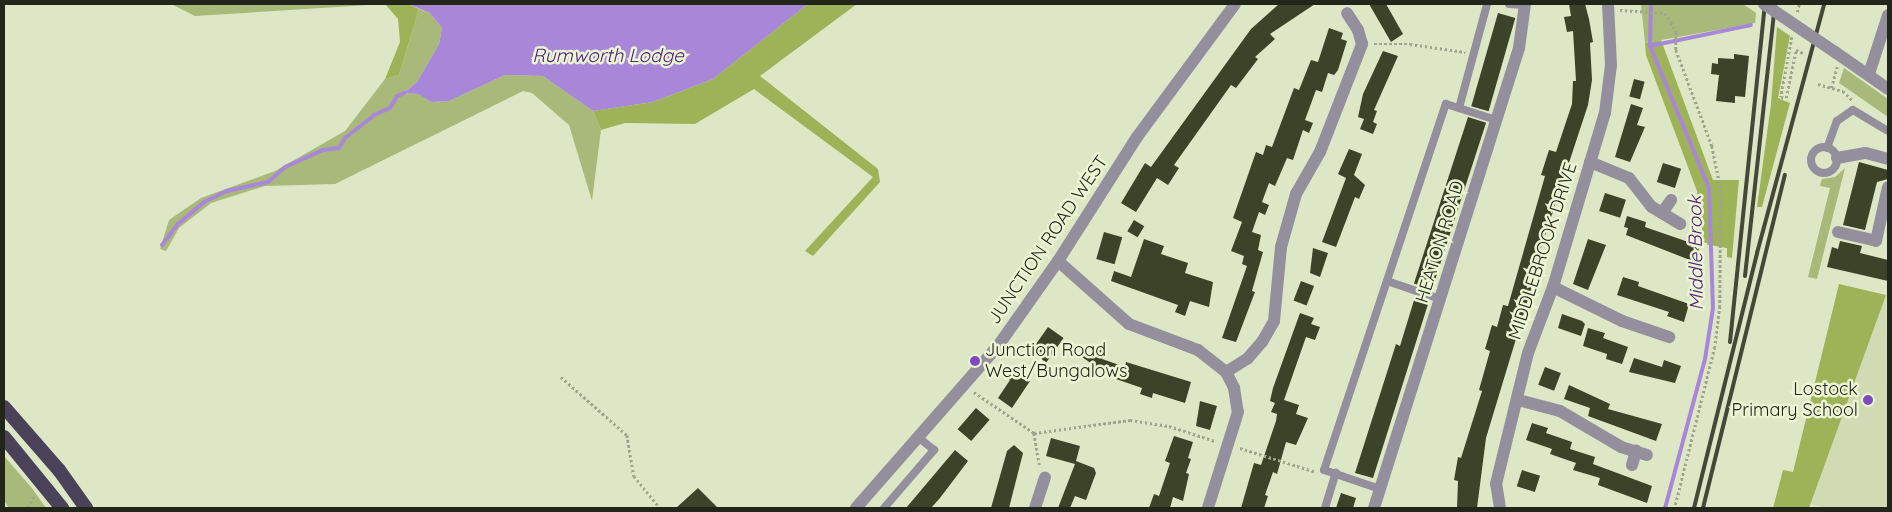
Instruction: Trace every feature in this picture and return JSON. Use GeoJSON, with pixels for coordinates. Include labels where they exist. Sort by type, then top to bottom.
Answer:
{"type":"FeatureCollection","features":[{"type":"Feature","properties":{"kind":"highway"},"geometry":{"type":"LineString","coordinates":[[4,407],[59,470],[86,508]]}},
{"type":"Feature","properties":{"kind":"highway"},"geometry":{"type":"LineString","coordinates":[[4,436],[62,508]]}},
{"type":"Feature","properties":{"kind":"street","name":"JUNCTION ROAD WEST"},"geometry":{"type":"LineString","coordinates":[[856,508],[998,346],[1058,261],[1137,137],[1235,4]]}},
{"type":"Feature","properties":{"kind":"street","name":"MIDDLEBROOK DRIVE"},"geometry":{"type":"LineString","coordinates":[[1500,508],[1496,484],[1528,353],[1553,287],[1605,113],[1612,65],[1608,4]]}},
{"type":"Feature","properties":{"kind":"street"},"geometry":{"type":"LineString","coordinates":[[1764,4],[1869,74],[1888,89]]}},
{"type":"Feature","properties":{"kind":"street","name":"HEATON ROAD"},"geometry":{"type":"LineString","coordinates":[[1374,508],[1519,48],[1525,5]]}},
{"type":"Feature","properties":{"kind":"street"},"geometry":{"type":"LineString","coordinates":[[1226,372],[1248,358],[1262,342],[1274,321],[1281,247],[1296,194],[1320,152],[1362,44],[1358,30],[1347,13]]}},
{"type":"Feature","properties":{"kind":"street"},"geometry":{"type":"LineString","coordinates":[[1869,74],[1888,15]]}},
{"type":"Feature","properties":{"kind":"street"},"geometry":{"type":"LineString","coordinates":[[1837,158],[1866,153],[1888,159]]}},
{"type":"Feature","properties":{"kind":"street"},"geometry":{"type":"LineString","coordinates":[[1590,162],[1629,178],[1647,202],[1680,224]]}},
{"type":"Feature","properties":{"kind":"street"},"geometry":{"type":"LineString","coordinates":[[1838,232],[1881,242],[1888,186]]}},
{"type":"Feature","properties":{"kind":"street"},"geometry":{"type":"LineString","coordinates":[[1662,213],[1671,200]]}},
{"type":"Feature","properties":{"kind":"street"},"geometry":{"type":"LineString","coordinates":[[1058,261],[1130,324],[1198,350],[1226,372],[1234,388],[1238,412],[1230,445],[1208,508]]}},
{"type":"Feature","properties":{"kind":"street"},"geometry":{"type":"LineString","coordinates":[[1553,287],[1622,321],[1651,338],[1669,337]]}},
{"type":"Feature","properties":{"kind":"street"},"geometry":{"type":"LineString","coordinates":[[1518,400],[1560,411],[1601,437],[1641,453],[1632,465]]}},
{"type":"Feature","properties":{"kind":"street"},"geometry":{"type":"LineString","coordinates":[[1035,508],[1045,478]]}},
{"type":"Feature","properties":{"kind":"lane"},"geometry":{"type":"LineString","coordinates":[[1459,108],[1487,4]]}},
{"type":"Feature","properties":{"kind":"lane"},"geometry":{"type":"LineString","coordinates":[[1509,4],[1525,5]]}},
{"type":"Feature","properties":{"kind":"lane"},"geometry":{"type":"LineString","coordinates":[[1380,488],[1324,470],[1446,104],[1496,120]]}},
{"type":"Feature","properties":{"kind":"lane"},"geometry":{"type":"LineString","coordinates":[[1827,148],[1841,115],[1853,110],[1859,111],[1888,131]]}},
{"type":"Feature","properties":{"kind":"lane"},"geometry":{"type":"LineString","coordinates":[[1819,148],[1827,148],[1837,158],[1830,171],[1822,173],[1814,169],[1811,162],[1813,154],[1819,148]]}},
{"type":"Feature","properties":{"kind":"lane"},"geometry":{"type":"LineString","coordinates":[[1387,281],[1440,299]]}},
{"type":"Feature","properties":{"kind":"lane"},"geometry":{"type":"LineString","coordinates":[[884,508],[934,450],[918,438]]}},
{"type":"Feature","properties":{"kind":"lane"},"geometry":{"type":"LineString","coordinates":[[1325,508],[1336,474]]}},
{"type":"Feature","properties":{"kind":"path"},"geometry":{"type":"LineString","coordinates":[[1635,10],[1665,13],[1676,32],[1676,50],[1712,146],[1721,190],[1720,306],[1709,381],[1675,508]]}},
{"type":"Feature","properties":{"kind":"path"},"geometry":{"type":"LineString","coordinates":[[1795,24],[1781,97],[1786,98],[1796,50],[1803,53]]}},
{"type":"Feature","properties":{"kind":"path"},"geometry":{"type":"LineString","coordinates":[[1362,44],[1410,44],[1474,53]]}},
{"type":"Feature","properties":{"kind":"path"},"geometry":{"type":"LineString","coordinates":[[1831,88],[1839,54]]}},
{"type":"Feature","properties":{"kind":"path"},"geometry":{"type":"LineString","coordinates":[[1818,84],[1843,91],[1859,111]]}},
{"type":"Feature","properties":{"kind":"path"},"geometry":{"type":"LineString","coordinates":[[561,377],[628,435],[634,476],[660,508]]}},
{"type":"Feature","properties":{"kind":"path"},"geometry":{"type":"LineString","coordinates":[[965,385],[1034,433],[1045,478]]}},
{"type":"Feature","properties":{"kind":"path"},"geometry":{"type":"LineString","coordinates":[[1034,433],[1130,420],[1169,426],[1314,472],[1324,470]]}},
{"type":"Feature","properties":{"kind":"shaded area","name":"Lostock Primary School"},"geometry":{"type":"Polygon","coordinates":[[[1886,295],[1888,508],[1827,508],[1810,504],[1886,295]]]}},
{"type":"Feature","properties":{"kind":"green space"},"geometry":{"type":"Polygon","coordinates":[[[171,4],[385,4],[195,16],[171,4]]]}},
{"type":"Feature","properties":{"kind":"green space"},"geometry":{"type":"Polygon","coordinates":[[[385,4],[408,4],[419,9],[399,75],[385,79],[400,42],[398,19],[385,4]]]}},
{"type":"Feature","properties":{"kind":"green space"},"geometry":{"type":"Polygon","coordinates":[[[808,4],[857,4],[760,76],[878,169],[880,182],[813,256],[805,251],[873,177],[754,89],[695,124],[625,123],[601,130],[593,111],[653,102],[713,79],[808,4]]]}},
{"type":"Feature","properties":{"kind":"green space"},"geometry":{"type":"Polygon","coordinates":[[[1641,4],[1743,4],[1756,13],[1755,23],[1645,43],[1641,4]]]}},
{"type":"Feature","properties":{"kind":"green space"},"geometry":{"type":"Polygon","coordinates":[[[419,9],[430,13],[442,28],[439,44],[417,82],[404,93],[418,94],[431,102],[449,101],[505,75],[543,76],[593,111],[601,130],[592,201],[569,125],[532,93],[523,91],[335,184],[265,186],[211,203],[179,228],[166,251],[160,249],[169,220],[201,198],[275,171],[345,131],[385,79],[399,75],[419,9]]]}},
{"type":"Feature","properties":{"kind":"green space"},"geometry":{"type":"Polygon","coordinates":[[[1777,27],[1790,36],[1778,98],[1790,103],[1762,207],[1757,207],[1771,104],[1777,27]]]}},
{"type":"Feature","properties":{"kind":"green space"},"geometry":{"type":"Polygon","coordinates":[[[1661,40],[1713,180],[1739,180],[1732,258],[1727,257],[1727,248],[1704,244],[1697,191],[1646,55],[1645,43],[1661,40]]]}},
{"type":"Feature","properties":{"kind":"green space"},"geometry":{"type":"Polygon","coordinates":[[[1844,68],[1888,99],[1888,117],[1839,83],[1844,68]]]}},
{"type":"Feature","properties":{"kind":"green space"},"geometry":{"type":"Polygon","coordinates":[[[1845,168],[1817,279],[1808,277],[1830,188],[1820,186],[1822,179],[1835,177],[1845,168]]]}},
{"type":"Feature","properties":{"kind":"green space"},"geometry":{"type":"Polygon","coordinates":[[[1839,284],[1886,295],[1809,508],[1773,508],[1783,470],[1793,472],[1839,284]]]}},
{"type":"Feature","properties":{"kind":"green space"},"geometry":{"type":"Polygon","coordinates":[[[4,456],[31,487],[46,508],[9,508],[4,501],[4,456]]]}},
{"type":"Feature","properties":{"kind":"water","name":"Rumworth Lodge"},"geometry":{"type":"Polygon","coordinates":[[[408,4],[808,4],[713,79],[653,102],[593,111],[543,76],[505,75],[449,101],[431,102],[418,94],[404,93],[417,82],[439,44],[442,28],[430,13],[408,4]]]}},
{"type":"Feature","properties":{"kind":"building"},"geometry":{"type":"Polygon","coordinates":[[[1279,4],[1315,4],[1270,34],[1275,39],[1255,57],[1258,59],[1236,88],[1231,85],[1174,165],[1179,168],[1168,185],[1157,178],[1136,212],[1121,203],[1145,163],[1151,167],[1251,29],[1279,4]]]}},
{"type":"Feature","properties":{"kind":"building"},"geometry":{"type":"Polygon","coordinates":[[[1369,4],[1386,4],[1403,34],[1391,42],[1369,4]]]}},
{"type":"Feature","properties":{"kind":"building"},"geometry":{"type":"Polygon","coordinates":[[[1569,4],[1585,4],[1589,19],[1593,42],[1590,43],[1592,80],[1588,105],[1532,275],[1535,276],[1486,438],[1477,508],[1457,508],[1458,481],[1454,480],[1458,457],[1461,458],[1482,391],[1479,390],[1490,351],[1485,349],[1492,325],[1497,327],[1503,305],[1508,306],[1545,176],[1541,175],[1549,150],[1556,152],[1572,104],[1573,81],[1576,81],[1573,31],[1567,32],[1564,17],[1571,16],[1569,4]]]}},
{"type":"Feature","properties":{"kind":"building"},"geometry":{"type":"Polygon","coordinates":[[[1498,13],[1515,18],[1489,111],[1471,106],[1498,13]]]}},
{"type":"Feature","properties":{"kind":"building"},"geometry":{"type":"Polygon","coordinates":[[[1329,28],[1343,33],[1341,39],[1347,41],[1338,70],[1334,75],[1328,73],[1322,92],[1316,90],[1305,120],[1313,123],[1309,133],[1303,130],[1293,160],[1287,158],[1275,186],[1269,183],[1262,202],[1269,205],[1265,215],[1259,212],[1252,232],[1261,235],[1258,250],[1263,252],[1252,291],[1255,292],[1236,342],[1222,338],[1247,266],[1242,264],[1244,256],[1231,251],[1242,222],[1233,218],[1256,152],[1263,155],[1266,145],[1272,147],[1294,88],[1299,90],[1311,60],[1318,62],[1329,28]]]}},
{"type":"Feature","properties":{"kind":"building"},"geometry":{"type":"Polygon","coordinates":[[[1383,51],[1398,56],[1374,110],[1377,111],[1373,122],[1377,124],[1373,134],[1360,129],[1364,119],[1358,117],[1363,94],[1383,51]]]}},
{"type":"Feature","properties":{"kind":"building"},"geometry":{"type":"Polygon","coordinates":[[[1734,54],[1749,56],[1745,97],[1735,96],[1735,103],[1716,101],[1719,75],[1711,74],[1712,63],[1718,64],[1718,58],[1734,59],[1734,54]]]}},
{"type":"Feature","properties":{"kind":"building"},"geometry":{"type":"Polygon","coordinates":[[[1634,79],[1645,82],[1640,99],[1629,96],[1634,79]]]}},
{"type":"Feature","properties":{"kind":"building"},"geometry":{"type":"Polygon","coordinates":[[[1631,104],[1643,108],[1637,125],[1645,127],[1630,162],[1615,157],[1631,104]]]}},
{"type":"Feature","properties":{"kind":"building"},"geometry":{"type":"Polygon","coordinates":[[[1468,117],[1486,123],[1432,289],[1414,283],[1468,117]]]}},
{"type":"Feature","properties":{"kind":"building"},"geometry":{"type":"Polygon","coordinates":[[[1349,149],[1362,154],[1354,175],[1365,185],[1359,199],[1355,197],[1336,247],[1322,242],[1346,178],[1338,174],[1349,149]]]}},
{"type":"Feature","properties":{"kind":"building"},"geometry":{"type":"Polygon","coordinates":[[[1859,162],[1888,170],[1888,179],[1877,182],[1865,230],[1843,225],[1859,162]]]}},
{"type":"Feature","properties":{"kind":"building"},"geometry":{"type":"Polygon","coordinates":[[[1663,163],[1681,169],[1675,188],[1657,182],[1663,163]]]}},
{"type":"Feature","properties":{"kind":"building"},"geometry":{"type":"Polygon","coordinates":[[[1605,193],[1626,200],[1620,218],[1599,211],[1605,193]]]}},
{"type":"Feature","properties":{"kind":"building"},"geometry":{"type":"Polygon","coordinates":[[[1627,216],[1646,222],[1645,227],[1700,246],[1695,262],[1626,235],[1628,228],[1624,227],[1627,216]]]}},
{"type":"Feature","properties":{"kind":"building"},"geometry":{"type":"Polygon","coordinates":[[[1134,220],[1144,226],[1138,237],[1127,231],[1134,220]]]}},
{"type":"Feature","properties":{"kind":"building"},"geometry":{"type":"Polygon","coordinates":[[[1104,232],[1122,237],[1115,264],[1096,259],[1104,232]]]}},
{"type":"Feature","properties":{"kind":"building"},"geometry":{"type":"Polygon","coordinates":[[[1144,239],[1164,246],[1161,254],[1188,263],[1185,273],[1213,282],[1209,307],[1190,301],[1185,316],[1175,312],[1178,305],[1111,281],[1114,271],[1131,277],[1144,239]]]}},
{"type":"Feature","properties":{"kind":"building"},"geometry":{"type":"Polygon","coordinates":[[[1588,239],[1606,245],[1588,290],[1573,284],[1588,239]]]}},
{"type":"Feature","properties":{"kind":"building"},"geometry":{"type":"Polygon","coordinates":[[[1840,241],[1862,246],[1860,253],[1888,260],[1888,281],[1827,267],[1832,247],[1838,249],[1840,241]]]}},
{"type":"Feature","properties":{"kind":"building"},"geometry":{"type":"Polygon","coordinates":[[[1313,248],[1328,253],[1320,277],[1310,273],[1313,248]]]}},
{"type":"Feature","properties":{"kind":"building"},"geometry":{"type":"Polygon","coordinates":[[[1623,277],[1639,282],[1638,286],[1689,304],[1684,322],[1667,316],[1669,312],[1617,295],[1623,277]]]}},
{"type":"Feature","properties":{"kind":"building"},"geometry":{"type":"Polygon","coordinates":[[[1301,281],[1314,286],[1307,306],[1293,301],[1301,281]]]}},
{"type":"Feature","properties":{"kind":"building"},"geometry":{"type":"Polygon","coordinates":[[[1415,297],[1429,301],[1373,478],[1355,473],[1396,344],[1400,346],[1415,297]]]}},
{"type":"Feature","properties":{"kind":"building"},"geometry":{"type":"Polygon","coordinates":[[[1300,313],[1314,318],[1311,324],[1320,327],[1315,340],[1306,337],[1284,400],[1299,405],[1296,414],[1308,418],[1296,445],[1286,442],[1277,474],[1273,472],[1265,495],[1268,496],[1264,508],[1241,508],[1254,463],[1261,465],[1276,421],[1277,414],[1271,412],[1275,403],[1270,401],[1300,313]]]}},
{"type":"Feature","properties":{"kind":"building"},"geometry":{"type":"Polygon","coordinates":[[[1562,314],[1582,321],[1585,324],[1581,336],[1558,328],[1562,314]]]}},
{"type":"Feature","properties":{"kind":"building"},"geometry":{"type":"Polygon","coordinates":[[[1048,327],[1064,338],[1046,362],[1031,352],[1048,327]]]}},
{"type":"Feature","properties":{"kind":"building"},"geometry":{"type":"Polygon","coordinates":[[[1588,328],[1605,333],[1603,338],[1628,347],[1622,364],[1606,359],[1607,354],[1583,346],[1588,328]]]}},
{"type":"Feature","properties":{"kind":"building"},"geometry":{"type":"Polygon","coordinates":[[[1096,346],[1106,353],[1102,359],[1125,367],[1126,362],[1191,382],[1185,403],[1153,393],[1152,398],[1140,394],[1142,388],[1110,377],[1078,354],[1089,355],[1096,346]]]}},
{"type":"Feature","properties":{"kind":"building"},"geometry":{"type":"Polygon","coordinates":[[[1634,358],[1662,367],[1664,360],[1681,366],[1675,383],[1629,372],[1634,358]]]}},
{"type":"Feature","properties":{"kind":"building"},"geometry":{"type":"Polygon","coordinates":[[[1545,367],[1561,373],[1554,391],[1538,385],[1545,367]]]}},
{"type":"Feature","properties":{"kind":"building"},"geometry":{"type":"Polygon","coordinates":[[[1013,369],[1030,381],[1012,408],[998,398],[1010,380],[1007,378],[1013,369]]]}},
{"type":"Feature","properties":{"kind":"building"},"geometry":{"type":"Polygon","coordinates":[[[1569,385],[1610,404],[1608,409],[1662,424],[1656,441],[1588,416],[1590,408],[1564,399],[1569,385]]]}},
{"type":"Feature","properties":{"kind":"building"},"geometry":{"type":"Polygon","coordinates":[[[1200,401],[1217,406],[1210,430],[1196,426],[1200,401]]]}},
{"type":"Feature","properties":{"kind":"building"},"geometry":{"type":"Polygon","coordinates":[[[976,408],[990,420],[971,441],[958,429],[976,408]]]}},
{"type":"Feature","properties":{"kind":"building"},"geometry":{"type":"Polygon","coordinates":[[[1532,423],[1548,428],[1546,433],[1572,442],[1570,449],[1595,457],[1593,464],[1652,486],[1647,503],[1598,485],[1600,478],[1573,470],[1576,463],[1550,454],[1552,449],[1526,440],[1532,423]]]}},
{"type":"Feature","properties":{"kind":"building"},"geometry":{"type":"Polygon","coordinates":[[[1174,436],[1193,442],[1188,458],[1191,459],[1186,473],[1189,474],[1183,501],[1173,497],[1170,508],[1149,508],[1154,494],[1159,496],[1170,463],[1165,461],[1174,436]]]}},
{"type":"Feature","properties":{"kind":"building"},"geometry":{"type":"Polygon","coordinates":[[[1051,438],[1080,446],[1076,461],[1094,468],[1096,473],[1086,500],[1075,496],[1070,508],[1058,508],[1075,464],[1046,456],[1051,438]]]}},
{"type":"Feature","properties":{"kind":"building"},"geometry":{"type":"Polygon","coordinates":[[[1014,445],[1023,453],[1009,508],[991,508],[1007,451],[1014,445]]]}},
{"type":"Feature","properties":{"kind":"building"},"geometry":{"type":"Polygon","coordinates":[[[955,450],[968,461],[940,498],[931,508],[906,508],[955,450]]]}},
{"type":"Feature","properties":{"kind":"building"},"geometry":{"type":"Polygon","coordinates":[[[1522,470],[1540,476],[1535,492],[1517,486],[1522,470]]]}},
{"type":"Feature","properties":{"kind":"building"},"geometry":{"type":"Polygon","coordinates":[[[698,488],[718,508],[676,508],[698,488]]]}},
{"type":"Feature","properties":{"kind":"building"},"geometry":{"type":"Polygon","coordinates":[[[1341,493],[1356,498],[1353,508],[1336,508],[1341,493]]]}},
{"type":"Feature","properties":{"kind":"waterway","name":"Middle Brook"},"geometry":{"type":"LineString","coordinates":[[1651,4],[1650,46],[1709,188],[1713,308],[1705,359],[1665,508]]}},
{"type":"Feature","properties":{"kind":"waterway"},"geometry":{"type":"LineString","coordinates":[[1650,46],[1751,25]]}},
{"type":"Feature","properties":{"kind":"waterway"},"geometry":{"type":"LineString","coordinates":[[162,245],[178,224],[204,202],[227,191],[268,182],[285,167],[323,150],[339,148],[345,138],[374,115],[390,108],[397,96],[404,93]]}},
{"type":"Feature","properties":{"kind":"railway"},"geometry":{"type":"LineString","coordinates":[[1730,342],[1765,4]]}},
{"type":"Feature","properties":{"kind":"railway"},"geometry":{"type":"LineString","coordinates":[[1745,276],[1775,4]]}},
{"type":"Feature","properties":{"kind":"railway"},"geometry":{"type":"LineString","coordinates":[[1694,508],[1757,253],[1824,4]]}},
{"type":"Feature","properties":{"kind":"railway"},"geometry":{"type":"LineString","coordinates":[[1703,508],[1785,175]]}},
{"type":"Feature","properties":{"kind":"place","name":"Junction Road West/Bungalows"},"geometry":{"type":"Point","coordinates":[975,361]}},
{"type":"Feature","properties":{"kind":"place","name":"Lostock Primary School"},"geometry":{"type":"Point","coordinates":[1868,400]}}]}
